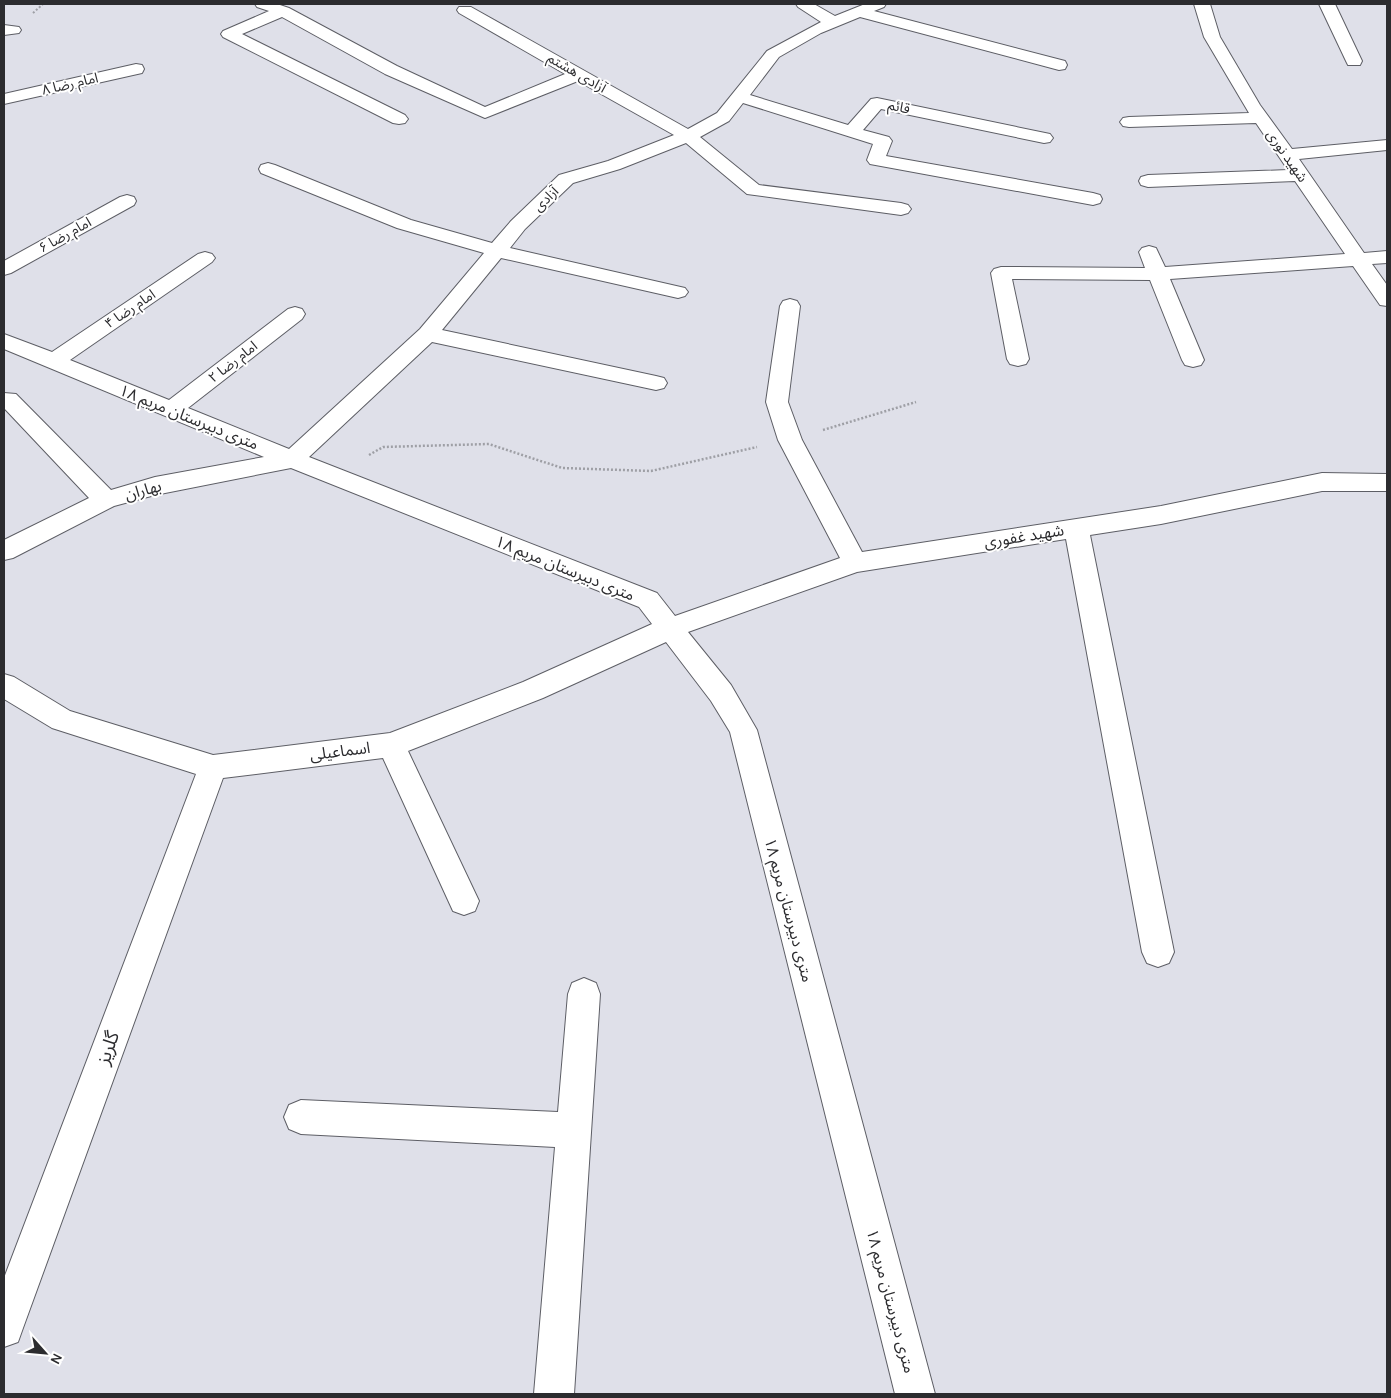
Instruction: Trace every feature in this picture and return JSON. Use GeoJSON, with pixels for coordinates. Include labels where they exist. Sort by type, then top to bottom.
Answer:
{"type":"FeatureCollection","features":[{"type":"Feature","properties":{"kind":"street"},"geometry":{"type":"LineString","coordinates":[[263,4],[283,11],[391,70],[485,113],[579,74]]}},
{"type":"Feature","properties":{"kind":"street"},"geometry":{"type":"LineString","coordinates":[[804,4],[833,22]]}},
{"type":"Feature","properties":{"kind":"street","name":"آزادی"},"geometry":{"type":"LineString","coordinates":[[292,460],[428,334],[518,225],[566,179],[614,165],[688,136],[723,117],[773,54],[815,30],[878,4]]}},
{"type":"Feature","properties":{"kind":"street","name":"شهید نوری"},"geometry":{"type":"LineString","coordinates":[[1202,4],[1212,37],[1260,118],[1361,259],[1387,300]]}},
{"type":"Feature","properties":{"kind":"street"},"geometry":{"type":"LineString","coordinates":[[1327,4],[1354,61]]}},
{"type":"Feature","properties":{"kind":"street","name":"آزادی هشتم"},"geometry":{"type":"LineString","coordinates":[[465,10],[688,136],[754,190],[901,209]]}},
{"type":"Feature","properties":{"kind":"street"},"geometry":{"type":"LineString","coordinates":[[283,11],[229,34],[398,119]]}},
{"type":"Feature","properties":{"kind":"street"},"geometry":{"type":"LineString","coordinates":[[859,12],[1060,65]]}},
{"type":"Feature","properties":{"kind":"street","name":"امام رضا ۸"},"geometry":{"type":"LineString","coordinates":[[4,99],[136,69]]}},
{"type":"Feature","properties":{"kind":"street"},"geometry":{"type":"LineString","coordinates":[[740,97],[883,141],[876,160],[1093,198]]}},
{"type":"Feature","properties":{"kind":"street","name":"قائم"},"geometry":{"type":"LineString","coordinates":[[852,132],[877,103],[1044,138]]}},
{"type":"Feature","properties":{"kind":"street"},"geometry":{"type":"LineString","coordinates":[[1128,122],[1260,118]]}},
{"type":"Feature","properties":{"kind":"street"},"geometry":{"type":"LineString","coordinates":[[1286,155],[1387,145]]}},
{"type":"Feature","properties":{"kind":"street"},"geometry":{"type":"LineString","coordinates":[[268,169],[404,224],[497,251],[678,292]]}},
{"type":"Feature","properties":{"kind":"street"},"geometry":{"type":"LineString","coordinates":[[1148,181],[1300,175]]}},
{"type":"Feature","properties":{"kind":"street","name":"امام رضا ۶"},"geometry":{"type":"LineString","coordinates":[[4,270],[127,202]]}},
{"type":"Feature","properties":{"kind":"street"},"geometry":{"type":"LineString","coordinates":[[1150,252],[1193,360]]}},
{"type":"Feature","properties":{"kind":"street"},"geometry":{"type":"LineString","coordinates":[[1018,359],[1001,273],[1159,274],[1387,257]]}},
{"type":"Feature","properties":{"kind":"street","name":"امام رضا ۴"},"geometry":{"type":"LineString","coordinates":[[54,361],[205,258]]}},
{"type":"Feature","properties":{"kind":"street"},"geometry":{"type":"LineString","coordinates":[[790,306],[777,402],[790,440],[855,563]]}},
{"type":"Feature","properties":{"kind":"street","name":"امام رضا ۲"},"geometry":{"type":"LineString","coordinates":[[171,410],[295,314]]}},
{"type":"Feature","properties":{"kind":"street"},"geometry":{"type":"LineString","coordinates":[[428,334],[656,383]]}},
{"type":"Feature","properties":{"kind":"street","name":"۱۸ متری دبیرستان مریم"},"geometry":{"type":"LineString","coordinates":[[4,341],[292,460],[648,600],[721,693],[743,730],[916,1394]]}},
{"type":"Feature","properties":{"kind":"street"},"geometry":{"type":"LineString","coordinates":[[4,400],[8,399],[106,500]]}},
{"type":"Feature","properties":{"kind":"street","name":"بهاران"},"geometry":{"type":"LineString","coordinates":[[4,550],[106,500],[155,486],[292,460]]}},
{"type":"Feature","properties":{"kind":"street","name":"شهید غفوری"},"geometry":{"type":"LineString","coordinates":[[670,628],[855,563],[1161,515],[1322,482],[1387,482]]}},
{"type":"Feature","properties":{"kind":"street"},"geometry":{"type":"LineString","coordinates":[[1076,528],[1158,952]]}},
{"type":"Feature","properties":{"kind":"street","name":"اسماعیلی"},"geometry":{"type":"LineString","coordinates":[[4,685],[62,720],[213,767],[391,745],[533,690],[670,628]]}},
{"type":"Feature","properties":{"kind":"street"},"geometry":{"type":"LineString","coordinates":[[391,745],[464,901]]}},
{"type":"Feature","properties":{"kind":"street","name":"گلریز"},"geometry":{"type":"LineString","coordinates":[[4,1328],[213,767]]}},
{"type":"Feature","properties":{"kind":"street"},"geometry":{"type":"LineString","coordinates":[[554,1394],[584,994]]}},
{"type":"Feature","properties":{"kind":"street"},"geometry":{"type":"LineString","coordinates":[[301,1117],[574,1130]]}},
{"type":"Feature","properties":{"kind":"path"},"geometry":{"type":"LineString","coordinates":[[330,475],[383,447],[489,444],[562,468],[651,471],[790,440],[916,402]]}}]}
